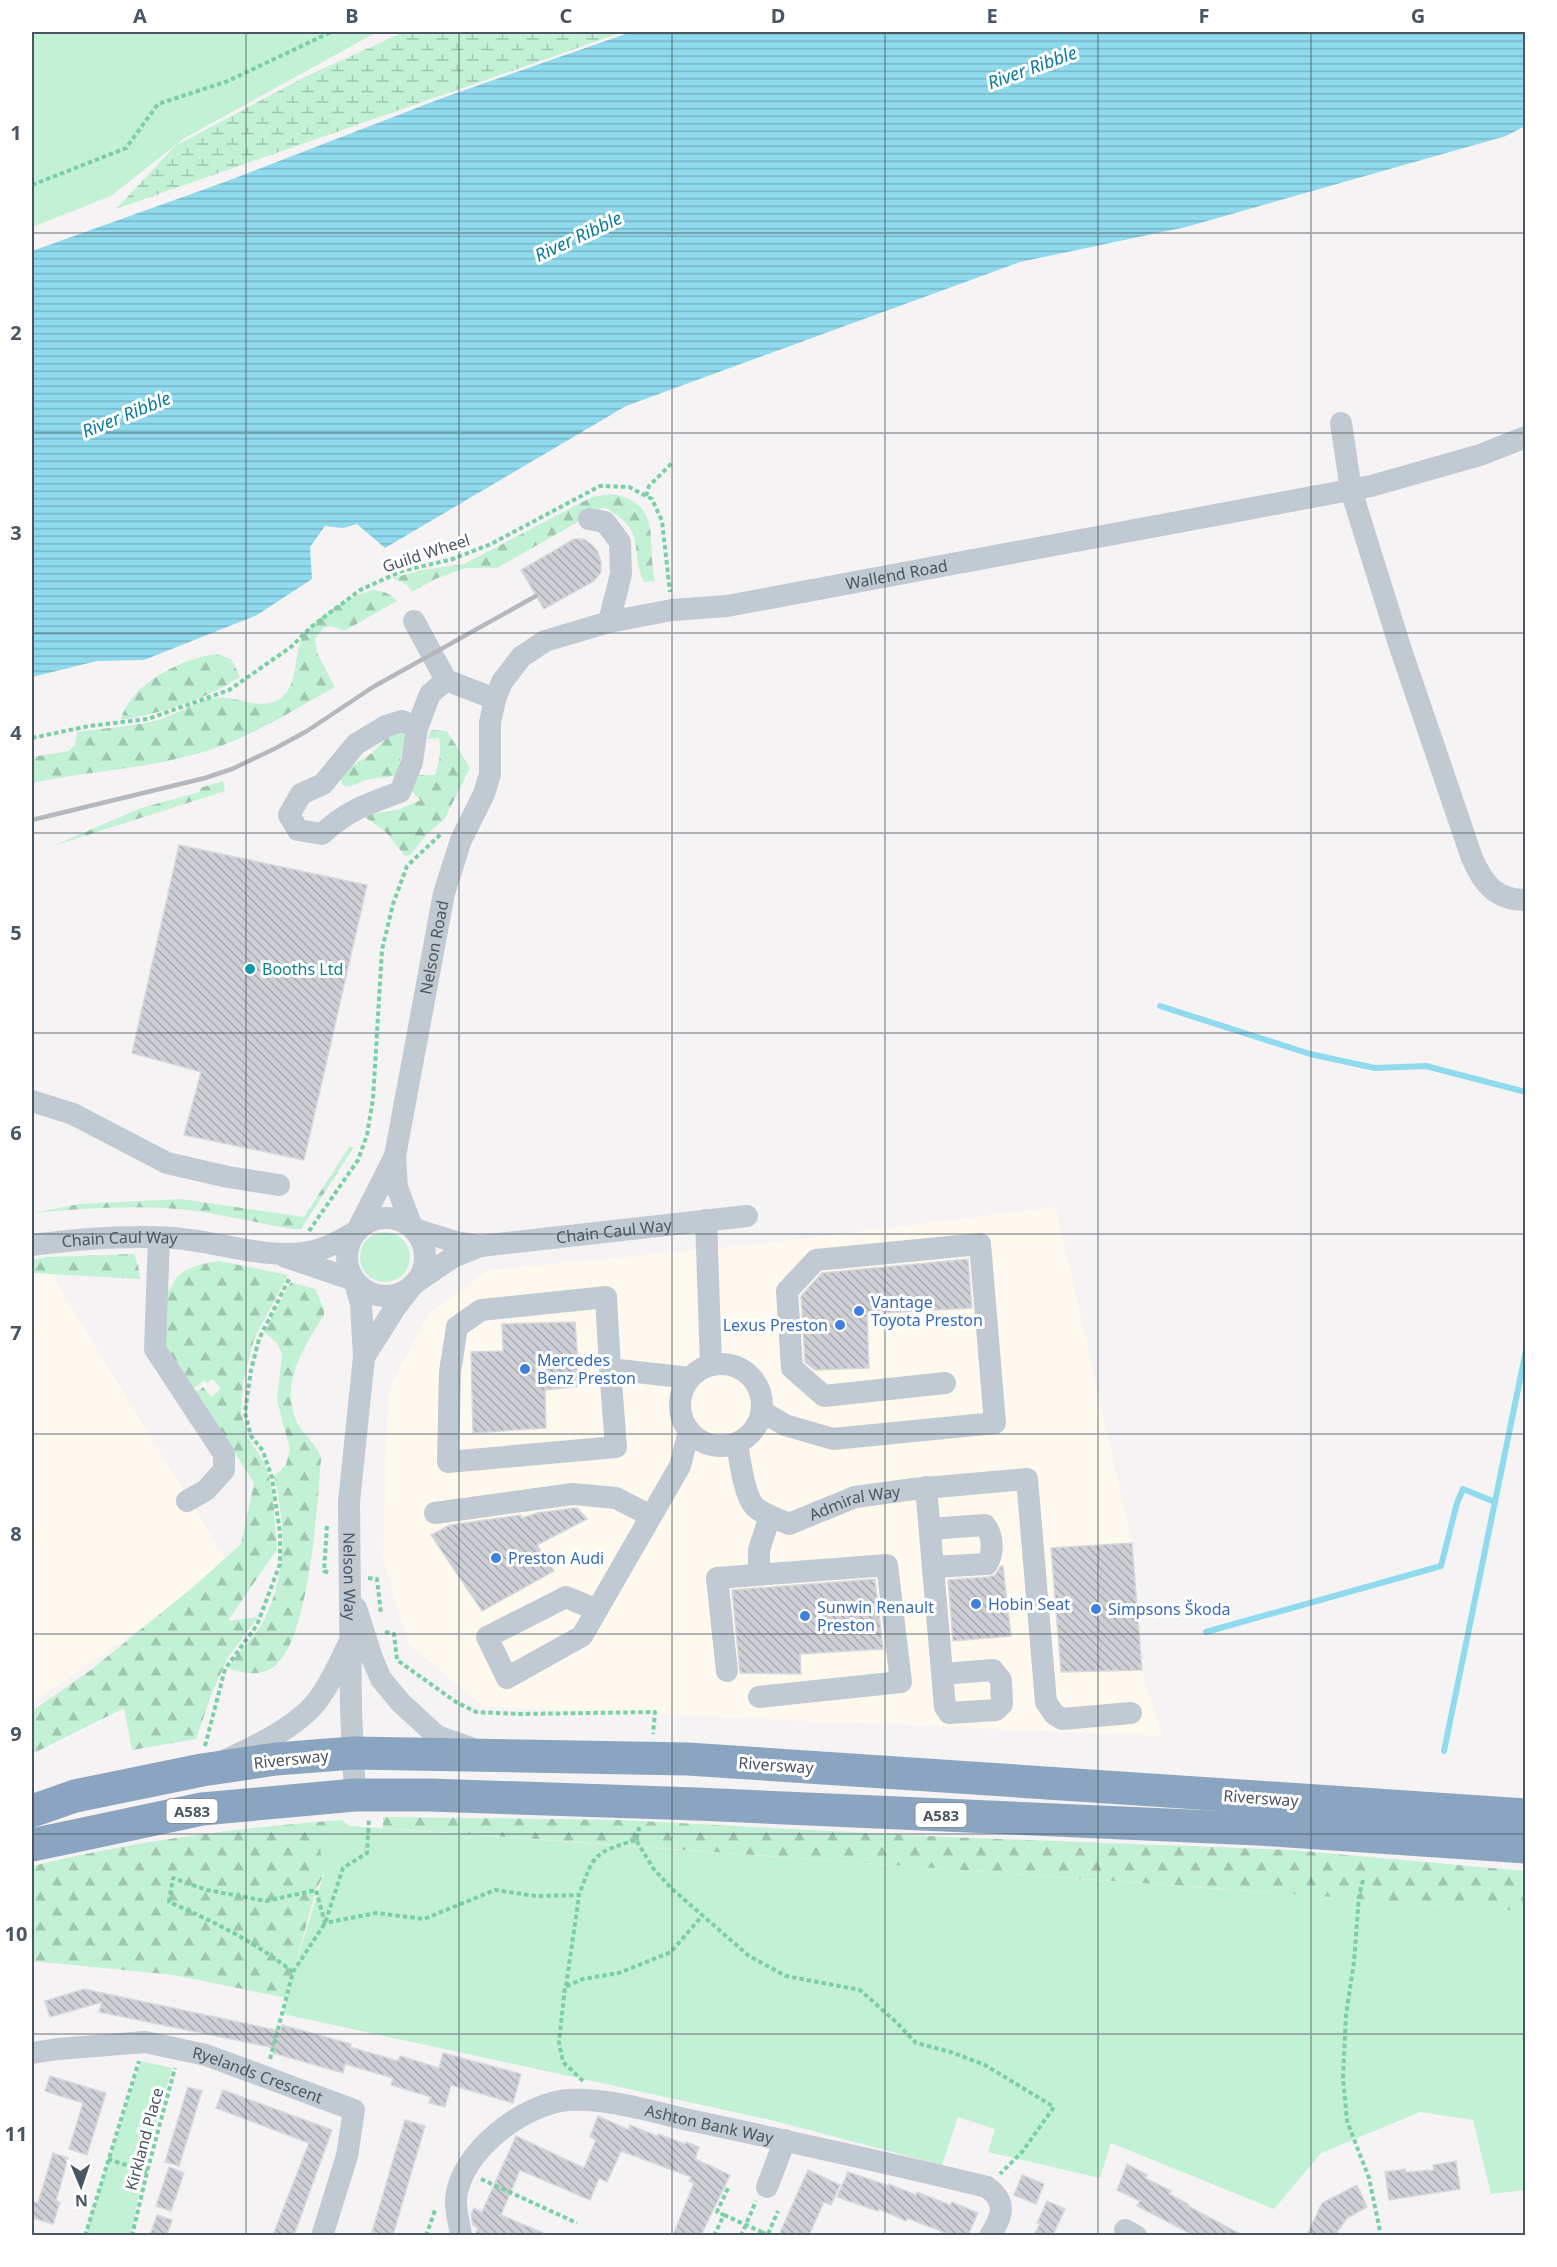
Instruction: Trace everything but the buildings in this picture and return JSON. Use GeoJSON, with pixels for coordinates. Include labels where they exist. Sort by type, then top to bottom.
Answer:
{"type":"FeatureCollection","features":[{"type":"Feature","properties":{"kind":"highway","name":"Riversway"},"geometry":{"type":"LineString","coordinates":[[32,1845],[202,1809],[497,1755],[688,1759],[1526,1815]]}},
{"type":"Feature","properties":{"kind":"highway","name":"Riversway"},"geometry":{"type":"LineString","coordinates":[[32,1811],[75,1796],[202,1770],[276,1759],[358,1781],[430,1795],[697,1804],[1258,1829],[1526,1847]]}},
{"type":"Feature","properties":{"kind":"street"},"geometry":{"type":"LineString","coordinates":[[1341,423],[1361,488],[1400,646],[1472,858],[1480,876],[1490,889],[1502,895],[1526,900]]}},
{"type":"Feature","properties":{"kind":"street","name":"Wallend Road"},"geometry":{"type":"LineString","coordinates":[[491,743],[490,723],[495,699],[502,682],[521,657],[545,641],[609,621],[672,610],[739,604],[1361,488],[1480,455],[1526,437]]}},
{"type":"Feature","properties":{"kind":"street"},"geometry":{"type":"LineString","coordinates":[[589,519],[605,522],[620,542],[621,574],[609,621]]}},
{"type":"Feature","properties":{"kind":"street"},"geometry":{"type":"LineString","coordinates":[[414,621],[446,680],[495,699]]}},
{"type":"Feature","properties":{"kind":"street"},"geometry":{"type":"LineString","coordinates":[[417,728],[402,720],[386,726],[356,744],[323,784],[301,794],[289,815],[298,830],[322,834],[341,817],[367,804],[400,792],[412,762],[417,728],[430,694],[446,680]]}},
{"type":"Feature","properties":{"kind":"street","name":"Nelson Road"},"geometry":{"type":"LineString","coordinates":[[413,1228],[397,1187],[395,1156],[444,893],[461,840],[484,794],[490,774],[491,743]]}},
{"type":"Feature","properties":{"kind":"street"},"geometry":{"type":"LineString","coordinates":[[32,1101],[73,1114],[167,1163],[228,1177],[279,1185]]}},
{"type":"Feature","properties":{"kind":"street","name":"Nelson Road"},"geometry":{"type":"LineString","coordinates":[[357,1230],[395,1156]]}},
{"type":"Feature","properties":{"kind":"street","name":"Chain Caul Way"},"geometry":{"type":"LineString","coordinates":[[413,1284],[453,1257],[480,1246],[747,1216]]}},
{"type":"Feature","properties":{"kind":"street"},"geometry":{"type":"LineString","coordinates":[[380,1218],[402,1221],[413,1228],[421,1239],[424,1250],[425,1262],[422,1273],[401,1293],[389,1296],[376,1295],[364,1290],[354,1281],[348,1269],[346,1256],[348,1243],[357,1230],[380,1218]]}},
{"type":"Feature","properties":{"kind":"street"},"geometry":{"type":"LineString","coordinates":[[706,1220],[711,1365]]}},
{"type":"Feature","properties":{"kind":"street","name":"Chain Caul Way"},"geometry":{"type":"LineString","coordinates":[[413,1228],[456,1242],[480,1246]]}},
{"type":"Feature","properties":{"kind":"street","name":"Chain Caul Way"},"geometry":{"type":"LineString","coordinates":[[286,1262],[299,1253],[324,1248],[357,1230]]}},
{"type":"Feature","properties":{"kind":"street","name":"Chain Caul Way"},"geometry":{"type":"LineString","coordinates":[[32,1245],[85,1238],[173,1238],[286,1262],[354,1281]]}},
{"type":"Feature","properties":{"kind":"street"},"geometry":{"type":"LineString","coordinates":[[159,1238],[155,1349],[224,1454],[224,1470],[206,1490],[187,1501]]}},
{"type":"Feature","properties":{"kind":"street"},"geometry":{"type":"LineString","coordinates":[[763,1412],[785,1425],[833,1439],[995,1423],[980,1244],[816,1260],[787,1291],[792,1368],[824,1396],[945,1383]]}},
{"type":"Feature","properties":{"kind":"street","name":"Nelson Way"},"geometry":{"type":"LineString","coordinates":[[354,1281],[361,1304],[364,1357],[349,1502],[350,1642],[358,1781]]}},
{"type":"Feature","properties":{"kind":"street","name":"Nelson Way"},"geometry":{"type":"LineString","coordinates":[[364,1357],[413,1284]]}},
{"type":"Feature","properties":{"kind":"street"},"geometry":{"type":"LineString","coordinates":[[606,1298],[609,1369],[616,1447],[448,1462],[450,1372],[457,1327],[481,1310],[606,1298]]}},
{"type":"Feature","properties":{"kind":"street"},"geometry":{"type":"LineString","coordinates":[[723,1363],[738,1367],[750,1374],[760,1392],[763,1412],[754,1430],[737,1444],[721,1447],[700,1441],[689,1431],[682,1418],[680,1403],[683,1389],[690,1378],[701,1369],[723,1363]]}},
{"type":"Feature","properties":{"kind":"street"},"geometry":{"type":"LineString","coordinates":[[609,1369],[690,1378]]}},
{"type":"Feature","properties":{"kind":"street"},"geometry":{"type":"LineString","coordinates":[[597,1610],[566,1597],[488,1636],[507,1678],[582,1636],[597,1610],[651,1516],[680,1466],[689,1431]]}},
{"type":"Feature","properties":{"kind":"street"},"geometry":{"type":"LineString","coordinates":[[737,1444],[747,1492],[754,1506],[770,1516],[759,1550],[759,1574]]}},
{"type":"Feature","properties":{"kind":"street","name":"Admiral Way"},"geometry":{"type":"LineString","coordinates":[[770,1516],[789,1524],[855,1497],[1027,1479],[1046,1702],[1054,1714],[1062,1719],[1131,1713]]}},
{"type":"Feature","properties":{"kind":"street"},"geometry":{"type":"LineString","coordinates":[[927,1488],[942,1674]]}},
{"type":"Feature","properties":{"kind":"street"},"geometry":{"type":"LineString","coordinates":[[435,1513],[573,1494],[616,1498],[651,1516]]}},
{"type":"Feature","properties":{"kind":"street"},"geometry":{"type":"LineString","coordinates":[[930,1529],[985,1525],[990,1531],[992,1556],[987,1564],[933,1567]]}},
{"type":"Feature","properties":{"kind":"street"},"geometry":{"type":"LineString","coordinates":[[727,1671],[717,1578],[887,1564],[901,1682],[759,1697]]}},
{"type":"Feature","properties":{"kind":"street"},"geometry":{"type":"LineString","coordinates":[[350,1592],[381,1679],[401,1703],[437,1736],[497,1755]]}},
{"type":"Feature","properties":{"kind":"street"},"geometry":{"type":"LineString","coordinates":[[202,1770],[248,1750],[301,1716],[316,1703],[350,1642]]}},
{"type":"Feature","properties":{"kind":"street","name":"Ryelands Crescent"},"geometry":{"type":"LineString","coordinates":[[32,2053],[145,2042],[181,2048],[206,2055],[354,2110],[347,2156],[322,2235]]}},
{"type":"Feature","properties":{"kind":"street","name":"Ashton Bank Way"},"geometry":{"type":"LineString","coordinates":[[461,2235],[456,2200],[464,2171],[486,2143],[508,2123],[536,2108],[567,2100],[601,2101],[785,2140],[987,2187]]}},
{"type":"Feature","properties":{"kind":"street"},"geometry":{"type":"LineString","coordinates":[[767,2187],[785,2140]]}},
{"type":"Feature","properties":{"kind":"street"},"geometry":{"type":"LineString","coordinates":[[987,2187],[998,2195],[1002,2207],[999,2221],[990,2235]]}},
{"type":"Feature","properties":{"kind":"path"},"geometry":{"type":"LineString","coordinates":[[32,185],[126,148],[158,104],[228,81],[331,32]]}},
{"type":"Feature","properties":{"kind":"path"},"geometry":{"type":"LineString","coordinates":[[669,588],[662,521],[652,499],[646,496],[649,486],[672,463]]}},
{"type":"Feature","properties":{"kind":"path","name":"Guild Wheel"},"geometry":{"type":"LineString","coordinates":[[32,738],[89,726],[148,719],[229,690],[291,647],[311,627],[360,590],[402,571],[453,559],[491,544],[600,486],[629,487],[646,496]]}},
{"type":"Feature","properties":{"kind":"path"},"geometry":{"type":"LineString","coordinates":[[202,1770],[206,1737],[225,1669],[257,1625],[280,1564],[280,1533],[272,1478],[262,1451],[251,1436],[245,1413],[251,1370],[259,1339],[286,1262]]}},
{"type":"Feature","properties":{"kind":"path"},"geometry":{"type":"LineString","coordinates":[[383,1631],[394,1634],[397,1660],[456,1702],[476,1712],[519,1714],[655,1712],[653,1737]]}},
{"type":"Feature","properties":{"kind":"path"},"geometry":{"type":"LineString","coordinates":[[264,2077],[293,1972],[325,1923],[343,1868],[367,1853],[358,1781]]}},
{"type":"Feature","properties":{"kind":"path"},"geometry":{"type":"LineString","coordinates":[[639,1829],[636,1840],[653,1868],[671,1888],[749,1956],[786,1976],[860,1990],[916,2043],[951,2052],[985,2066],[1054,2107],[1022,2152],[987,2187]]}},
{"type":"Feature","properties":{"kind":"path"},"geometry":{"type":"LineString","coordinates":[[601,2101],[563,2062],[559,2042],[566,1987],[579,1895],[592,1861],[609,1848],[636,1840]]}},
{"type":"Feature","properties":{"kind":"path"},"geometry":{"type":"LineString","coordinates":[[293,1972],[261,1948],[209,1919],[169,1902],[173,1878],[207,1890],[266,1901],[316,1890],[325,1923]]}},
{"type":"Feature","properties":{"kind":"path"},"geometry":{"type":"LineString","coordinates":[[1363,1880],[1359,1896],[1354,1962],[1346,2015],[1343,2078],[1347,2121],[1369,2178],[1381,2235]]}},
{"type":"Feature","properties":{"kind":"path"},"geometry":{"type":"LineString","coordinates":[[325,1923],[376,1913],[424,1919],[495,1890],[536,1896],[579,1895]]}},
{"type":"Feature","properties":{"kind":"path"},"geometry":{"type":"LineString","coordinates":[[566,1987],[583,1979],[619,1973],[671,1952],[702,1916]]}},
{"type":"Feature","properties":{"kind":"path","name":"Kirkland Place"},"geometry":{"type":"LineString","coordinates":[[85,2235],[145,2042]]}},
{"type":"Feature","properties":{"kind":"path","name":"Kirkland Place"},"geometry":{"type":"LineString","coordinates":[[132,2235],[181,2048]]}},
{"type":"Feature","properties":{"kind":"path"},"geometry":{"type":"LineString","coordinates":[[108,2159],[147,2172]]}},
{"type":"Feature","properties":{"kind":"path"},"geometry":{"type":"LineString","coordinates":[[464,2171],[577,2223]]}},
{"type":"Feature","properties":{"kind":"path"},"geometry":{"type":"LineString","coordinates":[[741,2235],[757,2199],[767,2187]]}},
{"type":"Feature","properties":{"kind":"path"},"geometry":{"type":"LineString","coordinates":[[728,2188],[717,2212],[764,2234],[768,2234],[778,2211]]}},
{"type":"Feature","properties":{"kind":"path"},"geometry":{"type":"LineString","coordinates":[[716,2235],[724,2215]]}},
{"type":"Feature","properties":{"kind":"shaded area"},"geometry":{"type":"Polygon","coordinates":[[[1056,1207],[1132,1543],[1142,1670],[1162,1736],[484,1707],[408,1644],[383,1558],[388,1390],[429,1313],[489,1270],[751,1245],[1056,1207]]]}},
{"type":"Feature","properties":{"kind":"shaded area"},"geometry":{"type":"Polygon","coordinates":[[[45,1264],[230,1566],[32,1703],[32,1266],[45,1264]]]}},
{"type":"Feature","properties":{"kind":"green space"},"geometry":{"type":"Polygon","coordinates":[[[32,32],[377,32],[183,139],[111,196],[32,227],[32,32]]]}},
{"type":"Feature","properties":{"kind":"green space"},"geometry":{"type":"Polygon","coordinates":[[[404,32],[623,32],[116,209],[175,146],[307,76],[404,32]]]}},
{"type":"Feature","properties":{"kind":"green space"},"geometry":{"type":"Polygon","coordinates":[[[611,494],[628,499],[639,506],[646,515],[651,538],[655,581],[644,582],[633,533],[618,516],[604,507],[497,568],[465,568],[435,579],[412,592],[406,584],[392,578],[423,570],[464,564],[592,497],[611,494]]]}},
{"type":"Feature","properties":{"kind":"green space"},"geometry":{"type":"Polygon","coordinates":[[[373,590],[386,593],[397,601],[344,631],[331,626],[324,627],[315,639],[317,653],[335,687],[254,732],[203,752],[139,766],[32,783],[32,757],[69,751],[75,744],[77,732],[158,720],[214,698],[229,698],[262,704],[278,700],[289,688],[299,646],[307,631],[333,609],[373,590]]]}},
{"type":"Feature","properties":{"kind":"green space"},"geometry":{"type":"Polygon","coordinates":[[[216,654],[231,659],[240,677],[183,704],[152,714],[121,720],[126,707],[146,684],[188,661],[216,654]]]}},
{"type":"Feature","properties":{"kind":"green space"},"geometry":{"type":"Polygon","coordinates":[[[394,731],[404,734],[405,737],[397,774],[366,780],[352,786],[342,785],[347,769],[373,752],[394,731]]]}},
{"type":"Feature","properties":{"kind":"green space"},"geometry":{"type":"Polygon","coordinates":[[[430,731],[447,731],[470,768],[444,820],[429,832],[410,855],[405,856],[386,832],[362,815],[397,810],[421,800],[411,788],[419,775],[435,775],[440,748],[439,738],[428,739],[430,731]]]}},
{"type":"Feature","properties":{"kind":"green space"},"geometry":{"type":"Polygon","coordinates":[[[223,781],[225,791],[53,846],[141,808],[200,792],[200,788],[223,781]]]}},
{"type":"Feature","properties":{"kind":"green space"},"geometry":{"type":"Polygon","coordinates":[[[349,1147],[354,1147],[301,1229],[176,1209],[114,1208],[32,1213],[80,1204],[181,1199],[304,1217],[349,1147]]]}},
{"type":"Feature","properties":{"kind":"green space"},"geometry":{"type":"Polygon","coordinates":[[[385,1232],[403,1239],[410,1257],[403,1275],[385,1282],[367,1275],[360,1257],[367,1239],[385,1232]]]}},
{"type":"Feature","properties":{"kind":"green space"},"geometry":{"type":"Polygon","coordinates":[[[134,1254],[140,1279],[32,1273],[32,1260],[47,1257],[134,1254]]]}},
{"type":"Feature","properties":{"kind":"green space"},"geometry":{"type":"Polygon","coordinates":[[[220,1261],[288,1275],[254,1339],[243,1383],[241,1411],[247,1436],[268,1472],[273,1496],[277,1549],[228,1621],[258,1617],[227,1659],[196,1739],[132,1750],[124,1708],[32,1754],[32,1711],[91,1670],[193,1587],[241,1544],[254,1483],[233,1450],[190,1397],[203,1387],[211,1397],[221,1389],[213,1379],[207,1383],[204,1380],[188,1394],[164,1348],[166,1295],[177,1277],[186,1270],[202,1264],[220,1261]]]}},
{"type":"Feature","properties":{"kind":"green space"},"geometry":{"type":"Polygon","coordinates":[[[291,1282],[315,1289],[324,1309],[324,1315],[296,1367],[291,1395],[298,1424],[317,1449],[321,1459],[314,1537],[304,1599],[288,1649],[271,1669],[259,1673],[247,1673],[228,1668],[264,1620],[277,1585],[282,1531],[274,1476],[286,1465],[290,1449],[277,1400],[282,1354],[277,1343],[264,1332],[291,1282]]]}},
{"type":"Feature","properties":{"kind":"green space"},"geometry":{"type":"Polygon","coordinates":[[[383,1817],[620,1820],[947,1837],[1291,1850],[1525,1871],[1525,1911],[383,1828],[383,1817]]]}},
{"type":"Feature","properties":{"kind":"green space"},"geometry":{"type":"Polygon","coordinates":[[[342,1820],[350,1826],[319,1841],[324,1874],[316,1890],[286,1998],[174,1975],[32,1961],[32,1866],[109,1849],[186,1837],[342,1820]]]}},
{"type":"Feature","properties":{"kind":"green space"},"geometry":{"type":"Polygon","coordinates":[[[350,1826],[1525,1911],[1525,2190],[1491,2194],[1473,2120],[1420,2112],[1321,2153],[1274,2209],[1111,2143],[1100,2178],[988,2152],[995,2129],[958,2117],[942,2165],[771,2120],[283,2014],[293,1972],[324,1874],[319,1841],[350,1826]]]}},
{"type":"Feature","properties":{"kind":"green space"},"geometry":{"type":"Polygon","coordinates":[[[141,2061],[172,2068],[143,2173],[131,2235],[85,2235],[141,2061]]]}},
{"type":"Feature","properties":{"kind":"water","name":"River Ribble"},"geometry":{"type":"Polygon","coordinates":[[[631,32],[1525,32],[1525,126],[1506,136],[1186,227],[1020,262],[626,406],[385,548],[357,524],[343,528],[325,526],[310,547],[312,579],[257,615],[144,660],[97,661],[32,677],[32,251],[222,183],[445,97],[631,32]]]}},
{"type":"Feature","properties":{"kind":"waterway"},"geometry":{"type":"LineString","coordinates":[[1160,1006],[1310,1054],[1375,1068],[1426,1066],[1526,1092]]}},
{"type":"Feature","properties":{"kind":"waterway"},"geometry":{"type":"LineString","coordinates":[[1444,1751],[1526,1350]]}},
{"type":"Feature","properties":{"kind":"waterway"},"geometry":{"type":"LineString","coordinates":[[1206,1632],[1441,1566],[1457,1503],[1463,1489],[1495,1502]]}},
{"type":"Feature","properties":{"kind":"railway"},"geometry":{"type":"LineString","coordinates":[[32,820],[205,778],[232,769],[307,731],[373,687],[536,596]]}},
{"type":"Feature","properties":{"kind":"place","name":"Booths Ltd"},"geometry":{"type":"Point","coordinates":[250,969]}},
{"type":"Feature","properties":{"kind":"place","name":"Vantage Toyota Preston"},"geometry":{"type":"Point","coordinates":[859,1311]}},
{"type":"Feature","properties":{"kind":"place","name":"Lexus Preston"},"geometry":{"type":"Point","coordinates":[840,1325]}},
{"type":"Feature","properties":{"kind":"place","name":"Mercedes Benz Preston"},"geometry":{"type":"Point","coordinates":[525,1369]}},
{"type":"Feature","properties":{"kind":"place","name":"Preston Audi"},"geometry":{"type":"Point","coordinates":[496,1558]}},
{"type":"Feature","properties":{"kind":"place","name":"Hobin Seat"},"geometry":{"type":"Point","coordinates":[976,1604]}},
{"type":"Feature","properties":{"kind":"place","name":"Simpsons Škoda"},"geometry":{"type":"Point","coordinates":[1096,1609]}},
{"type":"Feature","properties":{"kind":"place","name":"Sunwin Renault Preston"},"geometry":{"type":"Point","coordinates":[805,1616]}}]}
